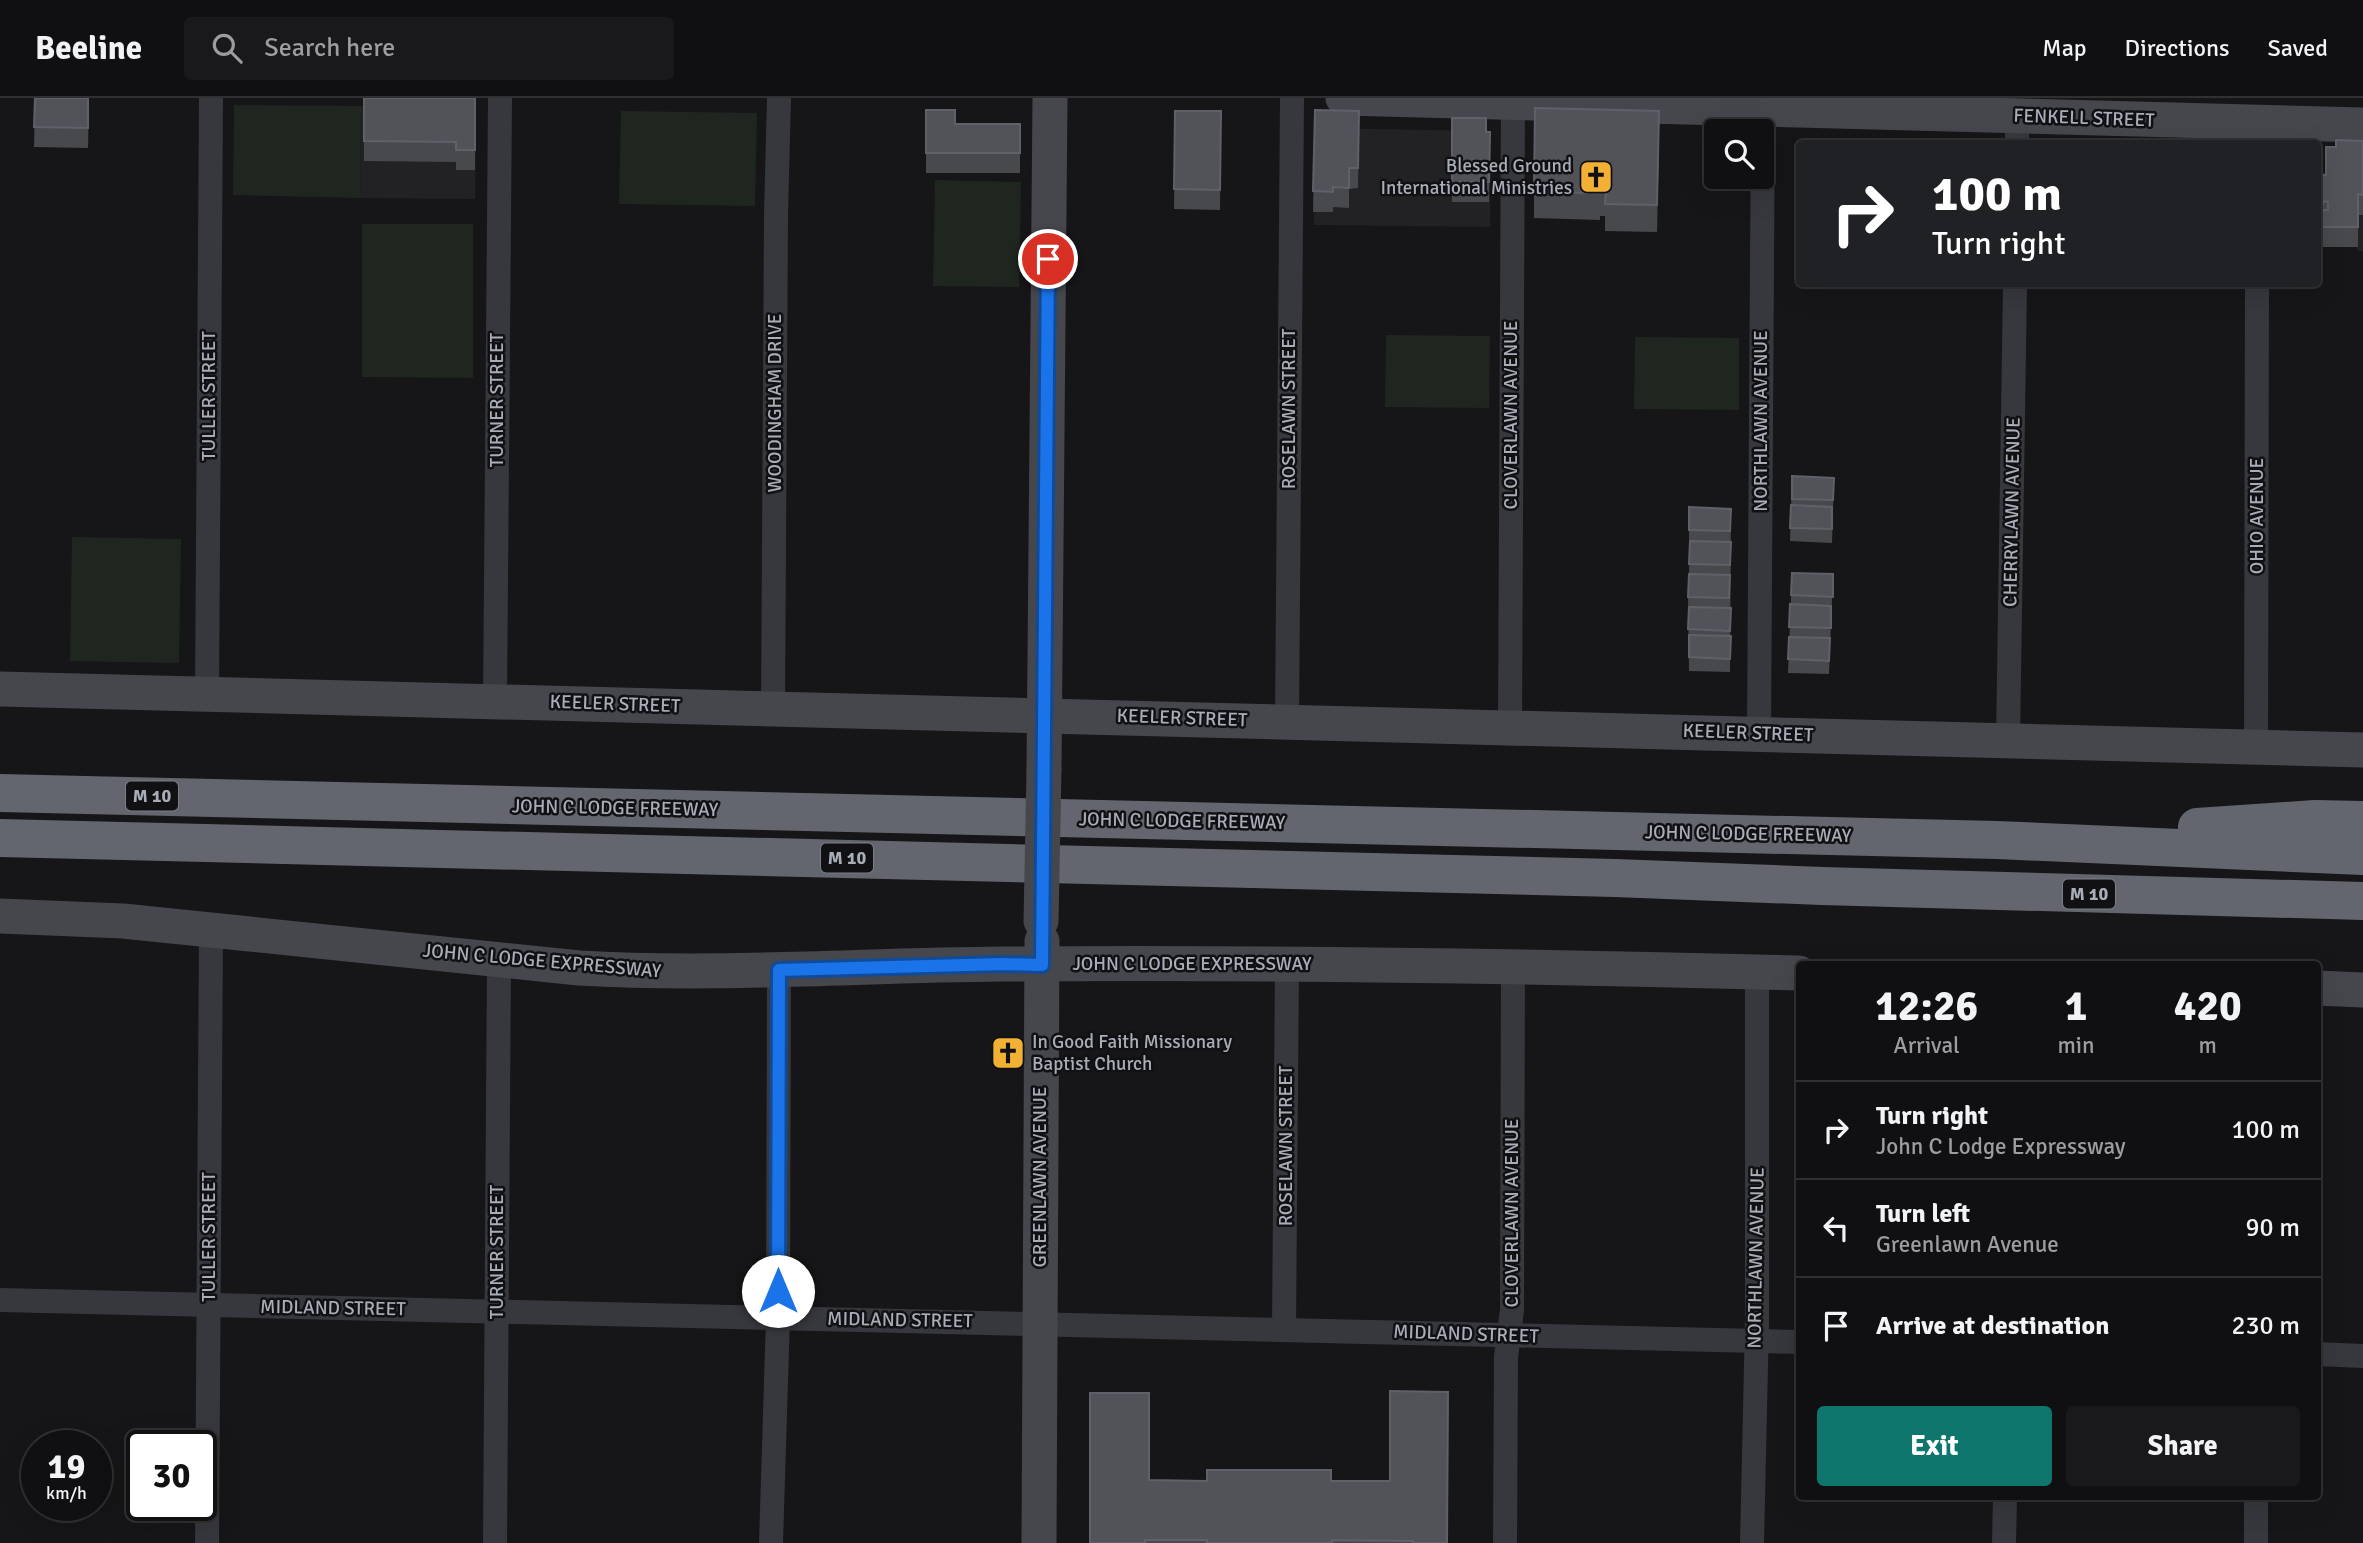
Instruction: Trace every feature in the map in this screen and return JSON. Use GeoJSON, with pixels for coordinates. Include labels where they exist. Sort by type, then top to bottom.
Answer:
{"type":"FeatureCollection","features":[{"type":"Feature","properties":{"kind":"highway","name":"JOHN C LODGE FREEWAY"},"geometry":{"type":"LineString","coordinates":[[0,793],[1997,840],[2363,856]]}},
{"type":"Feature","properties":{"kind":"highway"},"geometry":{"type":"LineString","coordinates":[[1997,840],[2315,819],[2363,820]]}},
{"type":"Feature","properties":{"kind":"highway","name":"M 10"},"geometry":{"type":"LineString","coordinates":[[0,838],[1615,878],[2363,901]]}},
{"type":"Feature","properties":{"kind":"highway"},"geometry":{"type":"LineString","coordinates":[[2292,900],[2363,911]]}},
{"type":"Feature","properties":{"kind":"main road","name":"GREENLAWN AVENUE"},"geometry":{"type":"LineString","coordinates":[[1040,1543],[1041,921],[1050,98]]}},
{"type":"Feature","properties":{"kind":"main road","name":"FENKELL STREET"},"geometry":{"type":"LineString","coordinates":[[1343,98],[1763,109],[2017,130],[2127,108],[2258,133],[2363,125]]}},
{"type":"Feature","properties":{"kind":"main road","name":"KEELER STREET"},"geometry":{"type":"LineString","coordinates":[[0,689],[2363,750]]}},
{"type":"Feature","properties":{"kind":"main road","name":"JOHN C LODGE EXPRESSWAY"},"geometry":{"type":"LineString","coordinates":[[0,916],[123,921],[630,971],[1003,964],[1287,963],[1796,973]]}},
{"type":"Feature","properties":{"kind":"main road"},"geometry":{"type":"LineString","coordinates":[[2321,988],[2363,990]]}},
{"type":"Feature","properties":{"kind":"street","name":"TULLER STREET"},"geometry":{"type":"LineString","coordinates":[[207,693],[211,98]]}},
{"type":"Feature","properties":{"kind":"street","name":"TURNER STREET"},"geometry":{"type":"LineString","coordinates":[[495,701],[500,98]]}},
{"type":"Feature","properties":{"kind":"street","name":"WOODINGHAM DRIVE"},"geometry":{"type":"LineString","coordinates":[[773,709],[779,98]]}},
{"type":"Feature","properties":{"kind":"street","name":"ROSELAWN STREET"},"geometry":{"type":"LineString","coordinates":[[1287,721],[1292,98]]}},
{"type":"Feature","properties":{"kind":"street","name":"CLOVERLAWN AVENUE"},"geometry":{"type":"LineString","coordinates":[[1510,727],[1513,102]]}},
{"type":"Feature","properties":{"kind":"street","name":"NORTHLAWN AVENUE"},"geometry":{"type":"LineString","coordinates":[[1759,733],[1763,109]]}},
{"type":"Feature","properties":{"kind":"street","name":"CHERRYLAWN AVENUE"},"geometry":{"type":"LineString","coordinates":[[2008,741],[2015,287]]}},
{"type":"Feature","properties":{"kind":"street","name":"OHIO AVENUE"},"geometry":{"type":"LineString","coordinates":[[2256,748],[2257,287]]}},
{"type":"Feature","properties":{"kind":"street","name":"TULLER STREET"},"geometry":{"type":"LineString","coordinates":[[207,1543],[211,930]]}},
{"type":"Feature","properties":{"kind":"street","name":"TURNER STREET"},"geometry":{"type":"LineString","coordinates":[[495,1543],[499,960]]}},
{"type":"Feature","properties":{"kind":"street","name":"ROSELAWN STREET"},"geometry":{"type":"LineString","coordinates":[[1284,1329],[1287,963]]}},
{"type":"Feature","properties":{"kind":"street","name":"CLOVERLAWN AVENUE"},"geometry":{"type":"LineString","coordinates":[[1505,1543],[1506,1357],[1512,1296],[1513,966]]}},
{"type":"Feature","properties":{"kind":"street"},"geometry":{"type":"LineString","coordinates":[[771,1543],[778,1317],[779,970]]}},
{"type":"Feature","properties":{"kind":"street","name":"NORTHLAWN AVENUE"},"geometry":{"type":"LineString","coordinates":[[1752,1543],[1756,1341],[1757,972]]}},
{"type":"Feature","properties":{"kind":"street","name":"MIDLAND STREET"},"geometry":{"type":"LineString","coordinates":[[0,1300],[1796,1342]]}},
{"type":"Feature","properties":{"kind":"street"},"geometry":{"type":"LineString","coordinates":[[2321,1354],[2363,1356]]}},
{"type":"Feature","properties":{"kind":"street"},"geometry":{"type":"LineString","coordinates":[[2004,1543],[2005,1500]]}},
{"type":"Feature","properties":{"kind":"street"},"geometry":{"type":"LineString","coordinates":[[2256,1500],[2256,1543]]}},
{"type":"Feature","properties":{"kind":"shaded area"},"geometry":{"type":"Polygon","coordinates":[[[234,105],[361,106],[360,198],[233,195],[234,105]]]}},
{"type":"Feature","properties":{"kind":"shaded area"},"geometry":{"type":"Polygon","coordinates":[[[361,106],[476,107],[475,199],[360,198],[361,106]]]}},
{"type":"Feature","properties":{"kind":"shaded area"},"geometry":{"type":"Polygon","coordinates":[[[621,111],[757,113],[755,206],[619,204],[621,111]]]}},
{"type":"Feature","properties":{"kind":"shaded area"},"geometry":{"type":"Polygon","coordinates":[[[1315,128],[1491,131],[1490,227],[1314,225],[1315,128]]]}},
{"type":"Feature","properties":{"kind":"shaded area"},"geometry":{"type":"Polygon","coordinates":[[[2358,156],[2363,157],[2363,251],[2357,251],[2358,156]]]}},
{"type":"Feature","properties":{"kind":"shaded area"},"geometry":{"type":"Polygon","coordinates":[[[935,180],[1021,182],[1019,287],[933,286],[935,180]]]}},
{"type":"Feature","properties":{"kind":"shaded area"},"geometry":{"type":"Polygon","coordinates":[[[362,224],[473,224],[473,378],[362,377],[362,224]]]}},
{"type":"Feature","properties":{"kind":"shaded area"},"geometry":{"type":"Polygon","coordinates":[[[1386,335],[1490,336],[1489,408],[1385,407],[1386,335]]]}},
{"type":"Feature","properties":{"kind":"shaded area"},"geometry":{"type":"Polygon","coordinates":[[[1635,337],[1739,338],[1739,410],[1634,409],[1635,337]]]}},
{"type":"Feature","properties":{"kind":"shaded area"},"geometry":{"type":"Polygon","coordinates":[[[72,537],[181,539],[179,663],[70,661],[72,537]]]}},
{"type":"Feature","properties":{"kind":"building"},"geometry":{"type":"Polygon","coordinates":[[[35,98],[88,98],[88,128],[34,127],[35,98]]]}},
{"type":"Feature","properties":{"kind":"building"},"geometry":{"type":"Polygon","coordinates":[[[364,98],[475,98],[475,150],[456,150],[456,142],[364,141],[364,98]]]}},
{"type":"Feature","properties":{"kind":"building","name":"Blessed Ground International Ministries"},"geometry":{"type":"Polygon","coordinates":[[[1535,108],[1659,111],[1657,205],[1605,204],[1606,189],[1600,189],[1600,193],[1534,192],[1535,108]]]}},
{"type":"Feature","properties":{"kind":"building"},"geometry":{"type":"Polygon","coordinates":[[[926,110],[955,110],[955,124],[1020,124],[1020,153],[926,153],[926,110]]]}},
{"type":"Feature","properties":{"kind":"building"},"geometry":{"type":"Polygon","coordinates":[[[1315,110],[1359,111],[1358,168],[1349,168],[1349,188],[1333,187],[1333,192],[1313,191],[1315,110]]]}},
{"type":"Feature","properties":{"kind":"building"},"geometry":{"type":"Polygon","coordinates":[[[1175,111],[1221,111],[1220,190],[1174,189],[1175,111]]]}},
{"type":"Feature","properties":{"kind":"building"},"geometry":{"type":"Polygon","coordinates":[[[1452,118],[1486,118],[1486,132],[1490,132],[1489,182],[1452,182],[1452,118]]]}},
{"type":"Feature","properties":{"kind":"building"},"geometry":{"type":"Polygon","coordinates":[[[2336,140],[2363,141],[2363,195],[2358,194],[2358,227],[2321,227],[2321,210],[2328,210],[2328,202],[2323,201],[2321,204],[2321,174],[2326,175],[2326,147],[2336,147],[2336,140]]]}},
{"type":"Feature","properties":{"kind":"building"},"geometry":{"type":"Polygon","coordinates":[[[1792,476],[1834,478],[1833,500],[1792,499],[1792,476]]]}},
{"type":"Feature","properties":{"kind":"building"},"geometry":{"type":"Polygon","coordinates":[[[1791,505],[1832,507],[1832,529],[1790,528],[1791,505]]]}},
{"type":"Feature","properties":{"kind":"building"},"geometry":{"type":"Polygon","coordinates":[[[1689,507],[1731,509],[1730,531],[1689,530],[1689,507]]]}},
{"type":"Feature","properties":{"kind":"building"},"geometry":{"type":"Polygon","coordinates":[[[1690,541],[1731,542],[1730,565],[1689,564],[1690,541]]]}},
{"type":"Feature","properties":{"kind":"building"},"geometry":{"type":"Polygon","coordinates":[[[1792,573],[1833,574],[1833,597],[1791,595],[1792,573]]]}},
{"type":"Feature","properties":{"kind":"building"},"geometry":{"type":"Polygon","coordinates":[[[1689,574],[1730,575],[1729,598],[1688,597],[1689,574]]]}},
{"type":"Feature","properties":{"kind":"building"},"geometry":{"type":"Polygon","coordinates":[[[1790,604],[1831,606],[1831,628],[1789,627],[1790,604]]]}},
{"type":"Feature","properties":{"kind":"building"},"geometry":{"type":"Polygon","coordinates":[[[1689,607],[1731,608],[1730,631],[1688,629],[1689,607]]]}},
{"type":"Feature","properties":{"kind":"building"},"geometry":{"type":"Polygon","coordinates":[[[1689,635],[1731,636],[1730,659],[1689,657],[1689,635]]]}},
{"type":"Feature","properties":{"kind":"building"},"geometry":{"type":"Polygon","coordinates":[[[1789,637],[1830,638],[1829,661],[1788,659],[1789,637]]]}},
{"type":"Feature","properties":{"kind":"building"},"geometry":{"type":"Polygon","coordinates":[[[1390,1391],[1448,1392],[1447,1543],[1332,1540],[1332,1543],[1207,1543],[1207,1540],[1145,1540],[1145,1543],[1090,1543],[1090,1393],[1149,1393],[1149,1480],[1207,1481],[1207,1470],[1331,1470],[1331,1481],[1390,1481],[1390,1391]]]}},
{"type":"Feature","properties":{"kind":"place","name":"Blessed Ground International Ministries"},"geometry":{"type":"Point","coordinates":[1596,177]}},
{"type":"Feature","properties":{"kind":"place","name":"In Good Faith Missionary Baptist Church"},"geometry":{"type":"Point","coordinates":[1008,1053]}},
{"type":"Feature","properties":{"kind":"route"},"geometry":{"type":"LineString","coordinates":[[778,1291],[779,970],[1042,965],[1048,259]]}}]}
